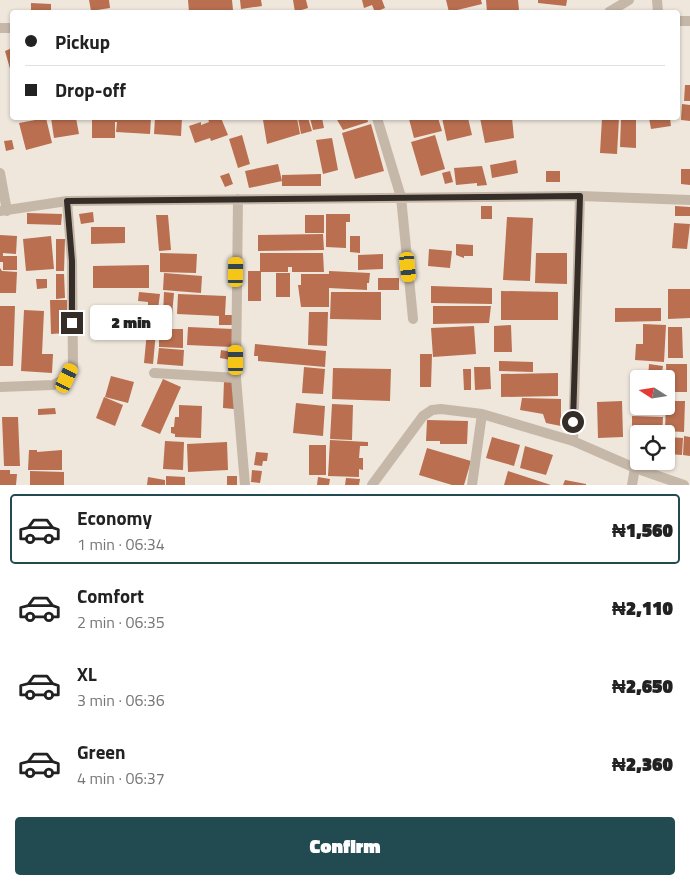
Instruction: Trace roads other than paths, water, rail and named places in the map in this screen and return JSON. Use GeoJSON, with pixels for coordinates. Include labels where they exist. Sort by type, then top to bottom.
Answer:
{"type":"FeatureCollection","features":[{"type":"Feature","properties":{"kind":"street"},"geometry":{"type":"LineString","coordinates":[[612,10],[629,0]]}},
{"type":"Feature","properties":{"kind":"street"},"geometry":{"type":"LineString","coordinates":[[378,120],[401,197],[413,319]]}},
{"type":"Feature","properties":{"kind":"street"},"geometry":{"type":"LineString","coordinates":[[0,173],[4,212],[67,201],[580,196],[690,200]]}},
{"type":"Feature","properties":{"kind":"street"},"geometry":{"type":"LineString","coordinates":[[573,441],[580,196]]}},
{"type":"Feature","properties":{"kind":"street"},"geometry":{"type":"LineString","coordinates":[[238,199],[236,378],[245,485]]}},
{"type":"Feature","properties":{"kind":"street"},"geometry":{"type":"LineString","coordinates":[[0,387],[53,385],[67,378],[73,366],[72,261],[67,201]]}},
{"type":"Feature","properties":{"kind":"street"},"geometry":{"type":"LineString","coordinates":[[154,373],[236,378]]}},
{"type":"Feature","properties":{"kind":"street"},"geometry":{"type":"LineString","coordinates":[[372,485],[423,416],[432,410],[482,414],[573,441],[630,466]]}},
{"type":"Feature","properties":{"kind":"street"},"geometry":{"type":"LineString","coordinates":[[472,485],[482,414]]}},
{"type":"Feature","properties":{"kind":"street"},"geometry":{"type":"LineString","coordinates":[[632,485],[635,470]]}},
{"type":"Feature","properties":{"kind":"street"},"geometry":{"type":"LineString","coordinates":[[641,470],[684,485]]}}]}
